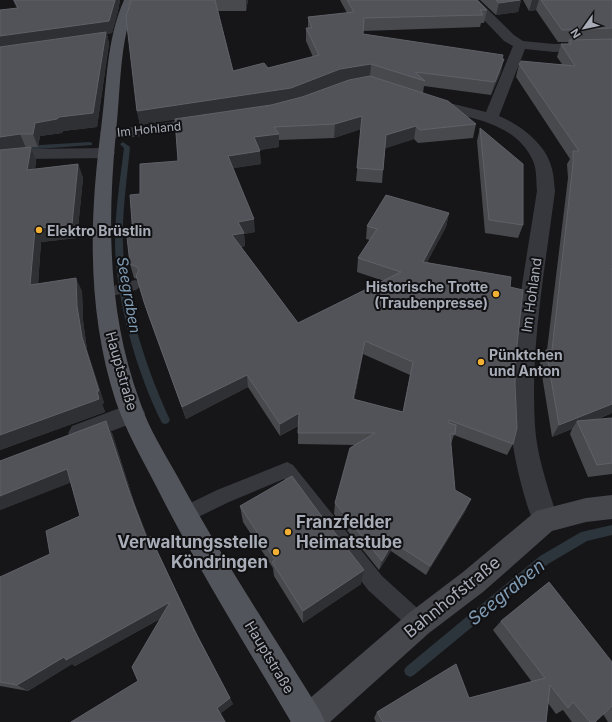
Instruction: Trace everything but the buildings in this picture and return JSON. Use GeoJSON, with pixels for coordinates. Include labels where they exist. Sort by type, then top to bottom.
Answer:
{"type":"FeatureCollection","features":[{"type":"Feature","properties":{"kind":"main road","name":"Hauptstraße"},"geometry":{"type":"LineString","coordinates":[[130,0],[111,39],[107,153],[102,206],[101,249],[122,289],[112,344],[125,394],[184,515],[308,721]]}},
{"type":"Feature","properties":{"kind":"street"},"geometry":{"type":"LineString","coordinates":[[471,0],[509,38],[520,45],[554,48],[612,46]]}},
{"type":"Feature","properties":{"kind":"street"},"geometry":{"type":"LineString","coordinates":[[491,118],[501,97],[512,62],[520,45]]}},
{"type":"Feature","properties":{"kind":"street","name":"Im Hohland"},"geometry":{"type":"LineString","coordinates":[[421,99],[449,109],[491,118],[518,133],[536,150],[544,168],[546,191],[525,339],[523,427],[530,468],[544,520]]}},
{"type":"Feature","properties":{"kind":"street","name":"Im Hohland"},"geometry":{"type":"LineString","coordinates":[[108,133],[135,132],[221,119]]}},
{"type":"Feature","properties":{"kind":"street"},"geometry":{"type":"LineString","coordinates":[[0,158],[26,154],[107,153]]}},
{"type":"Feature","properties":{"kind":"street"},"geometry":{"type":"LineString","coordinates":[[59,441],[133,413]]}},
{"type":"Feature","properties":{"kind":"street","name":"Bahnhofstraße"},"geometry":{"type":"LineString","coordinates":[[308,721],[419,623],[473,582],[544,520],[586,510],[612,507]]}},
{"type":"Feature","properties":{"kind":"lane"},"geometry":{"type":"LineString","coordinates":[[184,515],[223,496],[287,470],[375,583],[419,623]]}},
{"type":"Feature","properties":{"kind":"waterway","name":"Seegraben"},"geometry":{"type":"LineString","coordinates":[[0,152],[24,148],[90,144]]}},
{"type":"Feature","properties":{"kind":"waterway","name":"Seegraben"},"geometry":{"type":"LineString","coordinates":[[123,144],[127,147],[121,203],[119,246],[126,300],[142,362],[165,420]]}},
{"type":"Feature","properties":{"kind":"waterway","name":"Seegraben"},"geometry":{"type":"LineString","coordinates":[[410,671],[544,560],[585,536],[612,530]]}},
{"type":"Feature","properties":{"kind":"place","name":"Elektro Brüstlin"},"geometry":{"type":"Point","coordinates":[39,230]}},
{"type":"Feature","properties":{"kind":"place","name":"Historische Trotte (Traubenpresse)"},"geometry":{"type":"Point","coordinates":[496,294]}},
{"type":"Feature","properties":{"kind":"place","name":"Pünktchen und Anton"},"geometry":{"type":"Point","coordinates":[481,362]}},
{"type":"Feature","properties":{"kind":"place","name":"Franzfelder Heimatstube"},"geometry":{"type":"Point","coordinates":[288,532]}},
{"type":"Feature","properties":{"kind":"place","name":"Verwaltungsstelle Köndringen"},"geometry":{"type":"Point","coordinates":[276,552]}}]}
